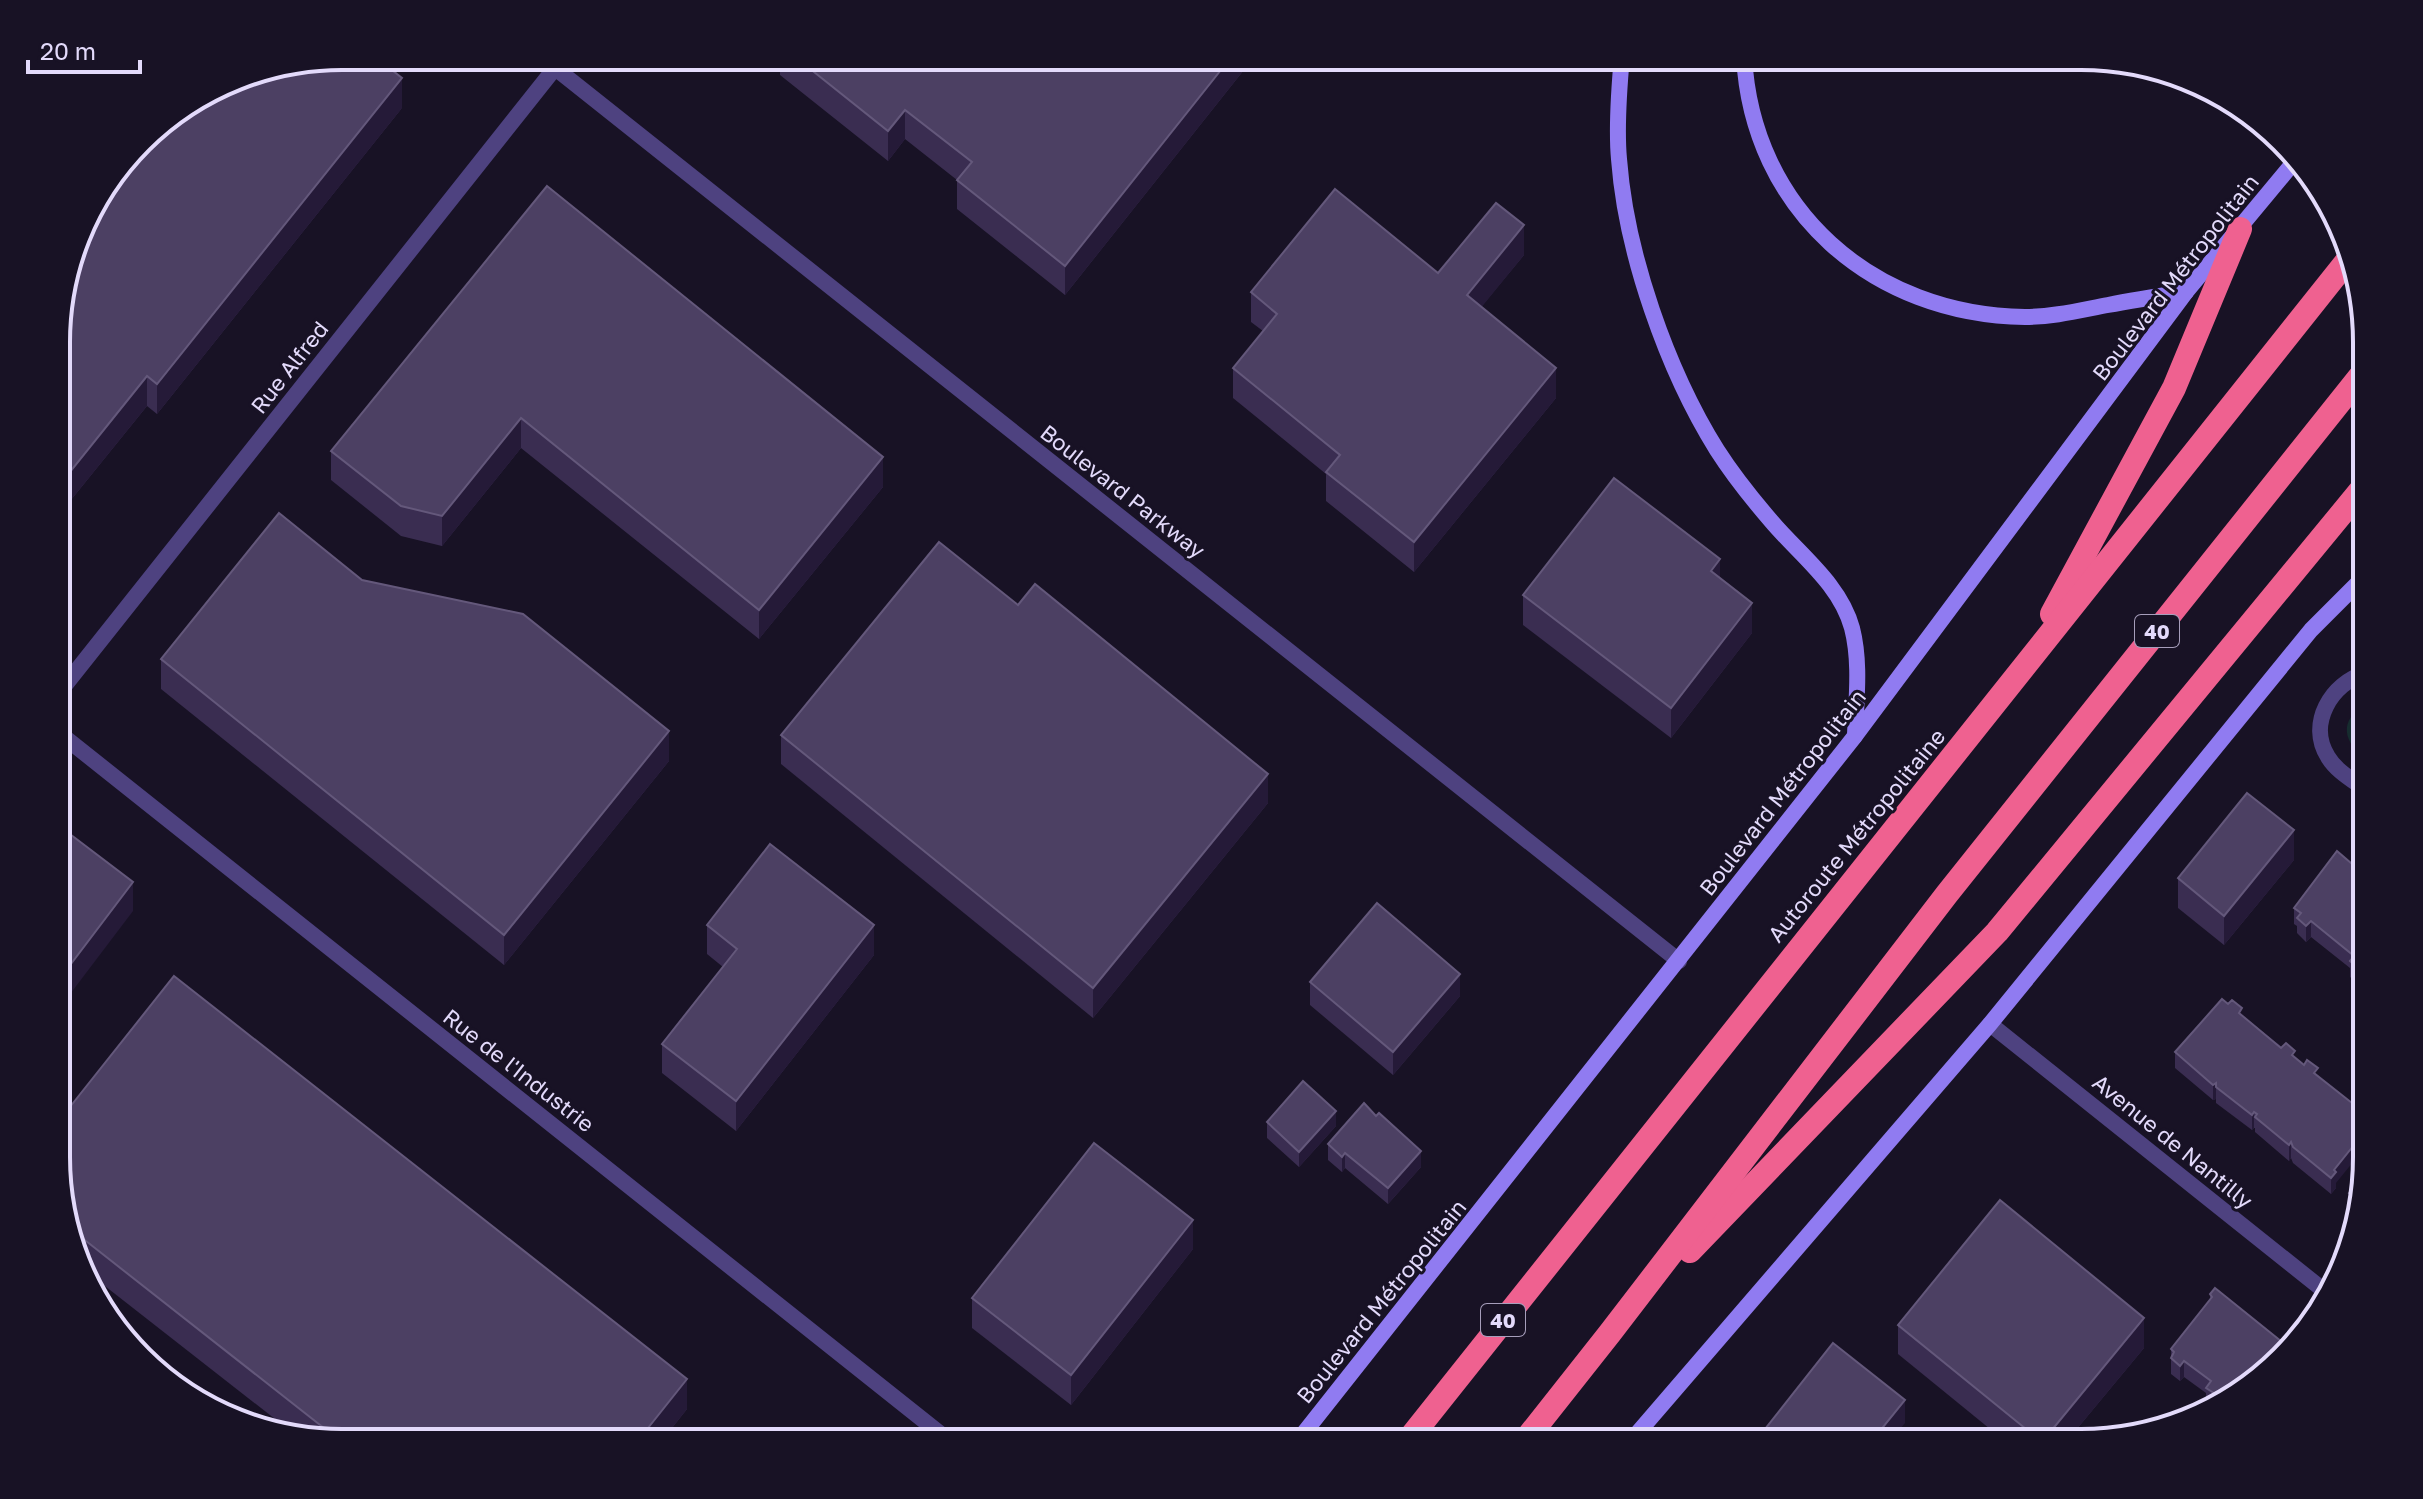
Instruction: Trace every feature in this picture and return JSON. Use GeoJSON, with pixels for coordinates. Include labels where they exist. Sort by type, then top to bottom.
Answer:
{"type":"FeatureCollection","features":[{"type":"Feature","properties":{"kind":"highway"},"geometry":{"type":"LineString","coordinates":[[2020,673],[2174,388],[2240,229]]}},
{"type":"Feature","properties":{"kind":"highway","name":"Autoroute Métropolitaine"},"geometry":{"type":"LineString","coordinates":[[1418,1428],[2342,267]]}},
{"type":"Feature","properties":{"kind":"highway","name":"40"},"geometry":{"type":"LineString","coordinates":[[1535,1428],[1947,894],[2352,387]]}},
{"type":"Feature","properties":{"kind":"highway"},"geometry":{"type":"LineString","coordinates":[[1610,1333],[1997,932],[2352,501]]}},
{"type":"Feature","properties":{"kind":"main road"},"geometry":{"type":"LineString","coordinates":[[1622,70],[1619,158],[1625,202],[1659,329],[1675,370],[1718,451],[1772,522],[1817,569],[1839,598],[1851,626],[1856,655],[1855,736]]}},
{"type":"Feature","properties":{"kind":"main road"},"geometry":{"type":"LineString","coordinates":[[1746,70],[1754,122],[1778,179],[1812,226],[1843,254],[1873,276],[1906,293],[1930,302],[2005,316],[2059,314],[2186,292]]}},
{"type":"Feature","properties":{"kind":"main road","name":"Boulevard Métropolitain"},"geometry":{"type":"LineString","coordinates":[[1308,1428],[1855,736],[2186,292],[2290,167]]}},
{"type":"Feature","properties":{"kind":"main road"},"geometry":{"type":"LineString","coordinates":[[1642,1428],[1990,1024],[2311,630],[2352,589]]}},
{"type":"Feature","properties":{"kind":"street","name":"Rue Alfred"},"geometry":{"type":"LineString","coordinates":[[70,679],[553,71]]}},
{"type":"Feature","properties":{"kind":"street","name":"Boulevard Parkway"},"geometry":{"type":"LineString","coordinates":[[559,71],[1679,961]]}},
{"type":"Feature","properties":{"kind":"street"},"geometry":{"type":"LineString","coordinates":[[2352,679],[2334,693],[2321,719],[2319,732],[2329,759],[2352,778]]}},
{"type":"Feature","properties":{"kind":"street","name":"Rue de l'Industrie"},"geometry":{"type":"LineString","coordinates":[[70,742],[934,1429]]}},
{"type":"Feature","properties":{"kind":"street","name":"Avenue de Nantilly"},"geometry":{"type":"LineString","coordinates":[[1990,1024],[2319,1287]]}},
{"type":"Feature","properties":{"kind":"green space"},"geometry":{"type":"Polygon","coordinates":[[[2352,717],[2352,744],[2347,732],[2352,717]]]}},
{"type":"Feature","properties":{"kind":"building"},"geometry":{"type":"Polygon","coordinates":[[[1220,70],[1065,266],[957,180],[972,162],[905,110],[888,131],[812,71],[1220,70]]]}},
{"type":"Feature","properties":{"kind":"building"},"geometry":{"type":"Polygon","coordinates":[[[324,71],[393,71],[402,78],[157,384],[147,376],[70,472],[70,342],[72,306],[79,271],[106,206],[137,163],[163,137],[191,116],[222,98],[271,79],[324,71]]]}},
{"type":"Feature","properties":{"kind":"building"},"geometry":{"type":"Polygon","coordinates":[[[547,186],[883,457],[759,610],[521,418],[442,516],[401,506],[331,451],[547,186]]]}},
{"type":"Feature","properties":{"kind":"building"},"geometry":{"type":"Polygon","coordinates":[[[1335,189],[1438,273],[1496,203],[1524,225],[1467,295],[1556,368],[1414,542],[1326,472],[1340,455],[1233,368],[1277,314],[1251,292],[1335,189]]]}},
{"type":"Feature","properties":{"kind":"building"},"geometry":{"type":"Polygon","coordinates":[[[1614,478],[1720,559],[1711,571],[1752,603],[1671,708],[1523,595],[1614,478]]]}},
{"type":"Feature","properties":{"kind":"building"},"geometry":{"type":"Polygon","coordinates":[[[279,513],[362,580],[523,614],[669,731],[504,935],[161,659],[279,513]]]}},
{"type":"Feature","properties":{"kind":"building"},"geometry":{"type":"Polygon","coordinates":[[[939,542],[1018,605],[1035,584],[1268,774],[1093,988],[781,735],[939,542]]]}},
{"type":"Feature","properties":{"kind":"building"},"geometry":{"type":"Polygon","coordinates":[[[2247,793],[2294,830],[2224,916],[2178,878],[2247,793]]]}},
{"type":"Feature","properties":{"kind":"building"},"geometry":{"type":"Polygon","coordinates":[[[70,834],[133,882],[70,965],[70,834]]]}},
{"type":"Feature","properties":{"kind":"building"},"geometry":{"type":"Polygon","coordinates":[[[770,844],[874,925],[736,1101],[662,1044],[737,949],[707,925],[770,844]]]}},
{"type":"Feature","properties":{"kind":"building"},"geometry":{"type":"Polygon","coordinates":[[[2337,851],[2352,864],[2352,954],[2311,921],[2306,926],[2297,918],[2301,913],[2294,908],[2337,851]]]}},
{"type":"Feature","properties":{"kind":"building"},"geometry":{"type":"Polygon","coordinates":[[[1377,903],[1460,974],[1393,1052],[1310,982],[1377,903]]]}},
{"type":"Feature","properties":{"kind":"building"},"geometry":{"type":"Polygon","coordinates":[[[174,976],[687,1379],[647,1429],[324,1428],[83,1239],[72,1193],[70,1107],[174,976]]]}},
{"type":"Feature","properties":{"kind":"building"},"geometry":{"type":"Polygon","coordinates":[[[2222,999],[2228,1004],[2232,1000],[2242,1008],[2239,1013],[2281,1048],[2286,1043],[2295,1051],[2292,1055],[2304,1065],[2307,1060],[2318,1068],[2314,1073],[2352,1103],[2352,1148],[2331,1178],[2291,1142],[2289,1145],[2255,1117],[2257,1114],[2254,1112],[2252,1115],[2175,1052],[2222,999]]]}},
{"type":"Feature","properties":{"kind":"building"},"geometry":{"type":"Polygon","coordinates":[[[1303,1081],[1336,1111],[1299,1152],[1267,1122],[1303,1081]]]}},
{"type":"Feature","properties":{"kind":"building"},"geometry":{"type":"Polygon","coordinates":[[[1364,1103],[1421,1151],[1388,1188],[1345,1153],[1342,1157],[1328,1144],[1364,1103]]]}},
{"type":"Feature","properties":{"kind":"building"},"geometry":{"type":"Polygon","coordinates":[[[1094,1143],[1193,1220],[1071,1375],[972,1298],[1094,1143]]]}},
{"type":"Feature","properties":{"kind":"building"},"geometry":{"type":"Polygon","coordinates":[[[2000,1200],[2144,1318],[2053,1428],[2025,1428],[1898,1325],[2000,1200]]]}},
{"type":"Feature","properties":{"kind":"building"},"geometry":{"type":"Polygon","coordinates":[[[2215,1288],[2281,1341],[2260,1362],[2215,1394],[2206,1388],[2211,1381],[2184,1361],[2180,1366],[2171,1358],[2174,1352],[2171,1349],[2212,1297],[2210,1294],[2215,1288]]]}},
{"type":"Feature","properties":{"kind":"building"},"geometry":{"type":"Polygon","coordinates":[[[1833,1343],[1905,1400],[1882,1428],[1766,1428],[1833,1343]]]}}]}
